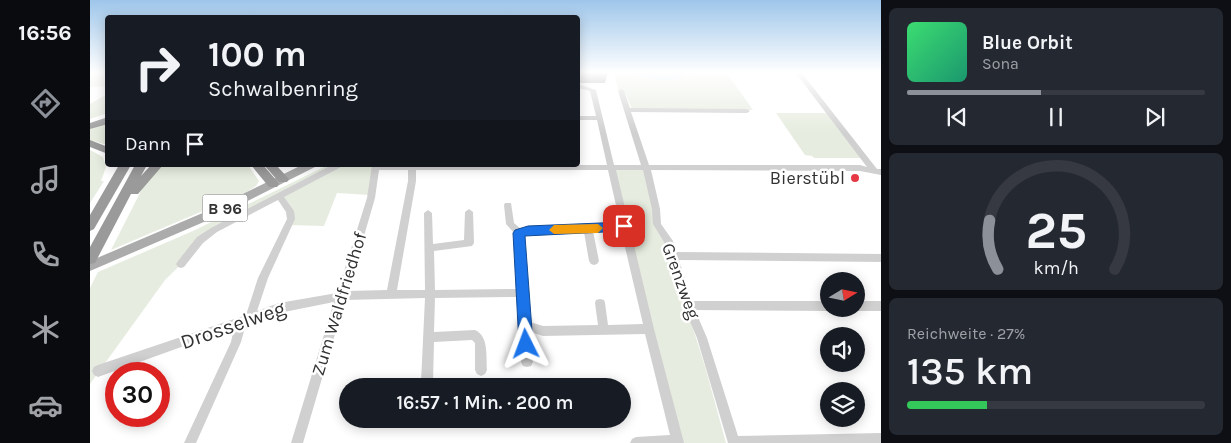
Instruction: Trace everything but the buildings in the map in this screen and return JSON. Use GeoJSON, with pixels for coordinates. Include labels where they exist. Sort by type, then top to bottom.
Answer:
{"type":"FeatureCollection","features":[{"type":"Feature","properties":{"kind":"highway"},"geometry":{"type":"LineString","coordinates":[[90,126],[105,121]]}},
{"type":"Feature","properties":{"kind":"highway"},"geometry":{"type":"LineString","coordinates":[[90,144],[105,150]]}},
{"type":"Feature","properties":{"kind":"highway"},"geometry":{"type":"LineString","coordinates":[[97,215],[113,167]]}},
{"type":"Feature","properties":{"kind":"highway"},"geometry":{"type":"LineString","coordinates":[[90,226],[124,167]]}},
{"type":"Feature","properties":{"kind":"highway"},"geometry":{"type":"LineString","coordinates":[[90,259],[140,167]]}},
{"type":"Feature","properties":{"kind":"highway"},"geometry":{"type":"LineString","coordinates":[[112,221],[146,175],[155,167]]}},
{"type":"Feature","properties":{"kind":"highway"},"geometry":{"type":"LineString","coordinates":[[259,167],[278,182]]}},
{"type":"Feature","properties":{"kind":"highway"},"geometry":{"type":"LineString","coordinates":[[271,167],[278,182]]}},
{"type":"Feature","properties":{"kind":"main road"},"geometry":{"type":"LineString","coordinates":[[278,182],[307,167]]}},
{"type":"Feature","properties":{"kind":"main road","name":"B 96"},"geometry":{"type":"LineString","coordinates":[[90,266],[132,250],[278,182]]}},
{"type":"Feature","properties":{"kind":"street"},"geometry":{"type":"LineString","coordinates":[[594,93],[648,329],[678,443],[669,441],[636,443]]}},
{"type":"Feature","properties":{"kind":"street","name":"Grenzweg"},"geometry":{"type":"LineString","coordinates":[[623,93],[647,167],[655,203],[657,224],[668,240],[688,305],[702,338],[734,442]]}},
{"type":"Feature","properties":{"kind":"street"},"geometry":{"type":"LineString","coordinates":[[815,93],[878,172]]}},
{"type":"Feature","properties":{"kind":"street"},"geometry":{"type":"LineString","coordinates":[[629,110],[747,111]]}},
{"type":"Feature","properties":{"kind":"street"},"geometry":{"type":"LineString","coordinates":[[580,118],[599,118]]}},
{"type":"Feature","properties":{"kind":"street"},"geometry":{"type":"LineString","coordinates":[[181,264],[204,236],[334,167]]}},
{"type":"Feature","properties":{"kind":"street","name":"Zum Waldfriedhof"},"geometry":{"type":"LineString","coordinates":[[297,443],[371,198],[376,167]]}},
{"type":"Feature","properties":{"kind":"street"},"geometry":{"type":"LineString","coordinates":[[391,296],[412,181],[412,167],[860,168],[878,172]]}},
{"type":"Feature","properties":{"kind":"street"},"geometry":{"type":"LineString","coordinates":[[190,443],[291,218],[290,211],[279,196]]}},
{"type":"Feature","properties":{"kind":"street"},"geometry":{"type":"LineString","coordinates":[[508,205],[510,224],[519,233],[527,362]]}},
{"type":"Feature","properties":{"kind":"street"},"geometry":{"type":"LineString","coordinates":[[428,248],[469,243],[469,212]]}},
{"type":"Feature","properties":{"kind":"street"},"geometry":{"type":"LineString","coordinates":[[426,378],[430,295],[428,213]]}},
{"type":"Feature","properties":{"kind":"street"},"geometry":{"type":"LineString","coordinates":[[519,233],[624,226]]}},
{"type":"Feature","properties":{"kind":"street"},"geometry":{"type":"LineString","coordinates":[[588,229],[594,261]]}},
{"type":"Feature","properties":{"kind":"street"},"geometry":{"type":"LineString","coordinates":[[673,256],[881,258]]}},
{"type":"Feature","properties":{"kind":"street","name":"Drosselweg"},"geometry":{"type":"LineString","coordinates":[[98,371],[292,305],[335,299],[342,296],[523,293]]}},
{"type":"Feature","properties":{"kind":"street"},"geometry":{"type":"LineString","coordinates":[[600,302],[604,330]]}},
{"type":"Feature","properties":{"kind":"street"},"geometry":{"type":"LineString","coordinates":[[688,305],[820,306]]}},
{"type":"Feature","properties":{"kind":"street"},"geometry":{"type":"LineString","coordinates":[[865,306],[881,306]]}},
{"type":"Feature","properties":{"kind":"street"},"geometry":{"type":"LineString","coordinates":[[525,325],[543,331],[648,329]]}},
{"type":"Feature","properties":{"kind":"street"},"geometry":{"type":"LineString","coordinates":[[428,337],[476,335],[480,342],[481,370]]}},
{"type":"Feature","properties":{"kind":"street"},"geometry":{"type":"LineString","coordinates":[[734,442],[881,439]]}},
{"type":"Feature","properties":{"kind":"shaded area"},"geometry":{"type":"Polygon","coordinates":[[[619,93],[741,93],[753,110],[632,109],[626,95],[620,95],[619,93]]]}},
{"type":"Feature","properties":{"kind":"shaded area"},"geometry":{"type":"Polygon","coordinates":[[[105,95],[105,114],[90,119],[90,104],[105,95]]]}},
{"type":"Feature","properties":{"kind":"shaded area"},"geometry":{"type":"Polygon","coordinates":[[[776,113],[828,113],[863,158],[814,158],[805,155],[776,113]]]}},
{"type":"Feature","properties":{"kind":"shaded area"},"geometry":{"type":"Polygon","coordinates":[[[105,124],[105,144],[90,140],[90,129],[105,124]]]}},
{"type":"Feature","properties":{"kind":"shaded area"},"geometry":{"type":"Polygon","coordinates":[[[90,150],[103,157],[106,167],[101,181],[104,181],[90,203],[90,150]]]}},
{"type":"Feature","properties":{"kind":"shaded area"},"geometry":{"type":"Polygon","coordinates":[[[161,167],[249,167],[259,181],[256,186],[245,193],[111,250],[144,185],[161,167]]]}},
{"type":"Feature","properties":{"kind":"shaded area"},"geometry":{"type":"Polygon","coordinates":[[[324,167],[332,167],[221,225],[165,280],[90,384],[90,288],[98,272],[193,231],[324,167]]]}},
{"type":"Feature","properties":{"kind":"shaded area"},"geometry":{"type":"Polygon","coordinates":[[[336,167],[375,167],[370,195],[337,193],[324,226],[289,225],[292,219],[280,196],[336,167]]]}},
{"type":"Feature","properties":{"kind":"shaded area"},"geometry":{"type":"Polygon","coordinates":[[[643,167],[706,370],[726,443],[679,443],[613,168],[643,167]]]}},
{"type":"Feature","properties":{"kind":"slow traffic"},"geometry":{"type":"LineString","coordinates":[[554,230],[598,228]]}},
{"type":"Feature","properties":{"kind":"place","name":"Bierstübl"},"geometry":{"type":"Point","coordinates":[855,178]}},
{"type":"Feature","properties":{"kind":"route"},"geometry":{"type":"LineString","coordinates":[[526,344],[519,233],[624,226]]}}]}
